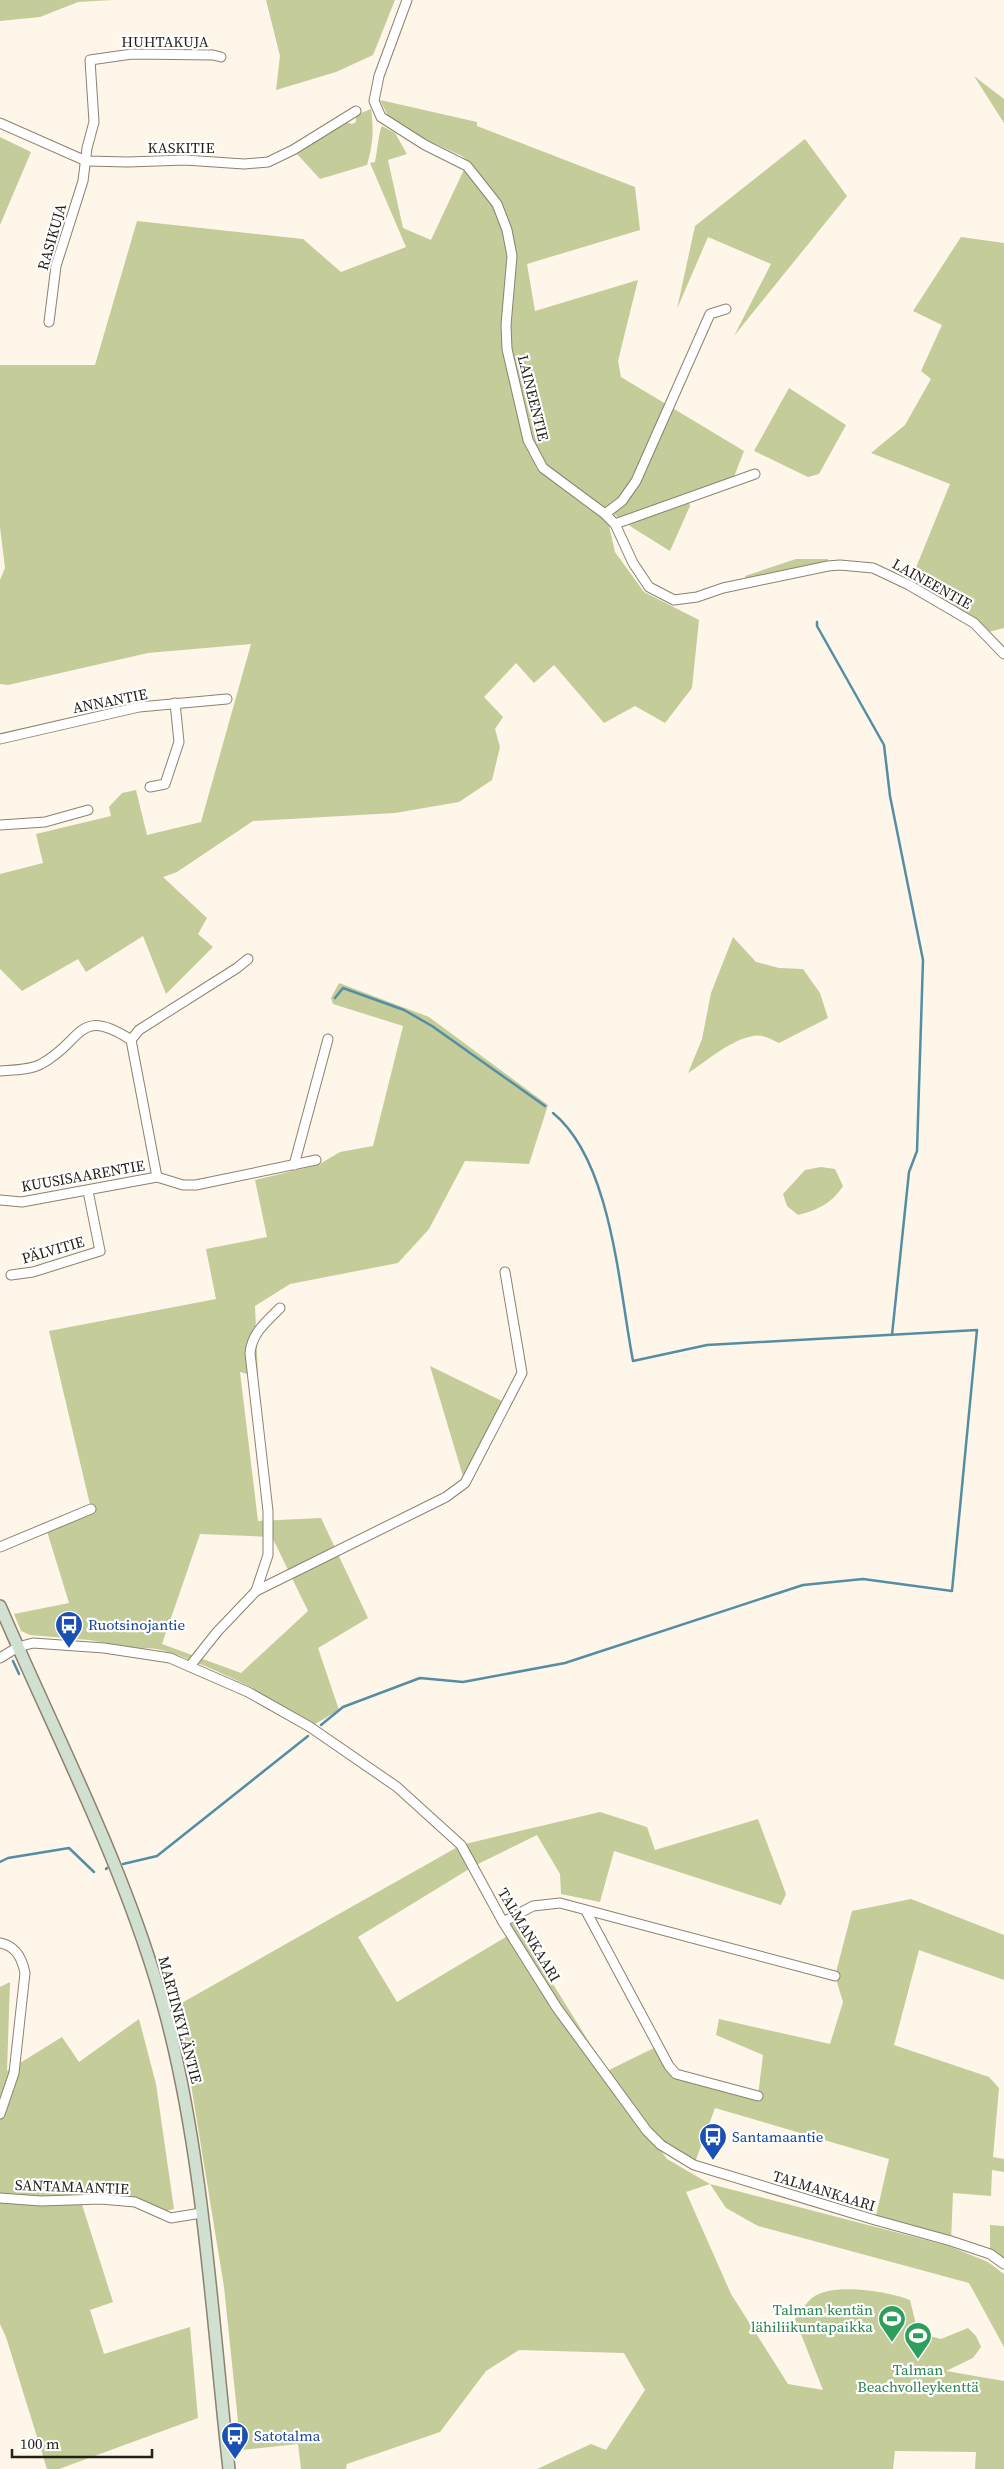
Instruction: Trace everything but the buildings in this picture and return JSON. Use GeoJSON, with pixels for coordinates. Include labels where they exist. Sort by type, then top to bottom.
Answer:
{"type":"FeatureCollection","features":[{"type":"Feature","properties":{"kind":"street","name":"LAINEENTIE"},"geometry":{"type":"LineString","coordinates":[[408,0],[379,76],[374,101],[376,107],[381,117],[400,130],[467,166],[492,195],[511,245],[512,256],[506,325],[507,349],[528,440],[543,468],[606,514],[615,524],[633,563],[649,587],[674,600],[696,597],[723,588],[828,566],[840,565],[872,568],[909,585],[974,623],[1004,654]]}},
{"type":"Feature","properties":{"kind":"street","name":"HUHTAKUJA"},"geometry":{"type":"LineString","coordinates":[[86,161],[94,122],[90,60],[132,54],[213,55],[221,57]]}},
{"type":"Feature","properties":{"kind":"street","name":"KASKITIE"},"geometry":{"type":"LineString","coordinates":[[0,123],[86,161],[184,160],[244,164],[268,162],[293,150],[356,111]]}},
{"type":"Feature","properties":{"kind":"street","name":"RASIKUJA"},"geometry":{"type":"LineString","coordinates":[[49,322],[56,266],[83,181],[86,161]]}},
{"type":"Feature","properties":{"kind":"street"},"geometry":{"type":"LineString","coordinates":[[606,514],[622,501],[636,481],[710,314],[726,309]]}},
{"type":"Feature","properties":{"kind":"street"},"geometry":{"type":"LineString","coordinates":[[615,524],[755,474]]}},
{"type":"Feature","properties":{"kind":"street","name":"ANNANTIE"},"geometry":{"type":"LineString","coordinates":[[0,739],[138,707],[227,699]]}},
{"type":"Feature","properties":{"kind":"street"},"geometry":{"type":"LineString","coordinates":[[150,787],[165,784],[179,742],[175,704]]}},
{"type":"Feature","properties":{"kind":"street"},"geometry":{"type":"LineString","coordinates":[[0,825],[45,822],[88,810]]}},
{"type":"Feature","properties":{"kind":"street"},"geometry":{"type":"LineString","coordinates":[[131,1040],[139,1030],[237,968],[248,959]]}},
{"type":"Feature","properties":{"kind":"street"},"geometry":{"type":"LineString","coordinates":[[0,1072],[39,1066],[52,1058],[85,1027],[92,1025],[112,1029],[131,1040],[157,1177]]}},
{"type":"Feature","properties":{"kind":"street"},"geometry":{"type":"LineString","coordinates":[[294,1165],[328,1040]]}},
{"type":"Feature","properties":{"kind":"street","name":"KUUSISAARENTIE"},"geometry":{"type":"LineString","coordinates":[[0,1200],[22,1202],[157,1177],[183,1185],[196,1185],[316,1160]]}},
{"type":"Feature","properties":{"kind":"street","name":"PÄLVITIE"},"geometry":{"type":"LineString","coordinates":[[11,1275],[33,1272],[100,1251],[88,1191]]}},
{"type":"Feature","properties":{"kind":"street"},"geometry":{"type":"LineString","coordinates":[[190,1666],[217,1632],[256,1591],[446,1497],[465,1483],[522,1373],[505,1272]]}},
{"type":"Feature","properties":{"kind":"street"},"geometry":{"type":"LineString","coordinates":[[256,1591],[268,1555],[268,1511],[250,1353],[254,1336],[262,1325],[280,1308]]}},
{"type":"Feature","properties":{"kind":"street"},"geometry":{"type":"LineString","coordinates":[[0,1547],[91,1509]]}},
{"type":"Feature","properties":{"kind":"street","name":"MARTINKYLÄNTIE"},"geometry":{"type":"LineString","coordinates":[[0,1606],[98,1823],[147,1952],[165,2012],[183,2090],[201,2213],[228,2469]]}},
{"type":"Feature","properties":{"kind":"street","name":"TALMANKAARI"},"geometry":{"type":"LineString","coordinates":[[18,1647],[33,1643],[104,1648],[170,1658],[248,1692],[310,1727],[397,1787],[461,1845],[504,1922],[557,2008],[647,2131],[668,2150],[694,2165],[951,2241],[990,2254],[1004,2264]]}},
{"type":"Feature","properties":{"kind":"street"},"geometry":{"type":"LineString","coordinates":[[0,1658],[18,1647]]}},
{"type":"Feature","properties":{"kind":"street"},"geometry":{"type":"LineString","coordinates":[[504,1922],[533,1906],[560,1903],[835,1976]]}},
{"type":"Feature","properties":{"kind":"street"},"geometry":{"type":"LineString","coordinates":[[586,1911],[669,2066],[676,2074],[758,2096]]}},
{"type":"Feature","properties":{"kind":"street"},"geometry":{"type":"LineString","coordinates":[[0,1942],[11,1946],[18,1954],[23,1961],[25,1973],[14,2073],[0,2114]]}},
{"type":"Feature","properties":{"kind":"street","name":"SANTAMAANTIE"},"geometry":{"type":"LineString","coordinates":[[0,2198],[41,2200],[101,2198],[135,2202],[171,2218],[201,2213]]}},
{"type":"Feature","properties":{"kind":"green space"},"geometry":{"type":"Polygon","coordinates":[[[0,0],[112,0],[78,2],[40,17],[0,21],[0,0]]]}},
{"type":"Feature","properties":{"kind":"green space"},"geometry":{"type":"Polygon","coordinates":[[[266,0],[395,0],[373,55],[336,72],[276,90],[280,56],[266,0]]]}},
{"type":"Feature","properties":{"kind":"green space"},"geometry":{"type":"Polygon","coordinates":[[[974,76],[1004,99],[1004,123],[974,76]]]}},
{"type":"Feature","properties":{"kind":"green space"},"geometry":{"type":"Polygon","coordinates":[[[380,100],[477,122],[477,126],[635,187],[640,230],[527,264],[535,311],[638,280],[618,361],[621,377],[744,451],[732,482],[687,495],[690,506],[670,551],[605,508],[615,552],[644,592],[699,620],[692,688],[665,723],[635,706],[604,723],[554,665],[534,683],[516,663],[484,697],[503,717],[495,729],[500,747],[492,780],[459,802],[395,813],[253,821],[177,872],[163,877],[207,918],[198,934],[213,947],[166,994],[143,936],[86,972],[78,959],[22,991],[0,969],[0,874],[43,863],[36,834],[111,816],[109,807],[122,793],[136,790],[147,835],[201,822],[251,644],[148,653],[8,685],[0,684],[0,580],[5,568],[0,527],[0,365],[95,365],[137,221],[303,239],[341,272],[406,247],[370,163],[375,162],[382,126],[395,133],[407,154],[388,160],[403,228],[431,240],[468,161],[462,156],[405,130],[388,116],[380,100]]]}},
{"type":"Feature","properties":{"kind":"green space"},"geometry":{"type":"Polygon","coordinates":[[[371,109],[371,151],[367,165],[320,179],[297,154],[345,122],[352,124],[356,122],[356,115],[371,109]]]}},
{"type":"Feature","properties":{"kind":"green space"},"geometry":{"type":"Polygon","coordinates":[[[0,137],[31,152],[0,225],[0,137]]]}},
{"type":"Feature","properties":{"kind":"green space"},"geometry":{"type":"Polygon","coordinates":[[[805,139],[847,196],[734,336],[771,264],[708,237],[677,309],[695,226],[805,139]]]}},
{"type":"Feature","properties":{"kind":"green space"},"geometry":{"type":"Polygon","coordinates":[[[961,237],[1004,243],[1004,628],[985,633],[909,585],[950,484],[871,453],[905,425],[931,379],[921,371],[942,325],[913,311],[961,237]]]}},
{"type":"Feature","properties":{"kind":"green space"},"geometry":{"type":"Polygon","coordinates":[[[789,388],[846,425],[819,474],[808,477],[754,451],[789,388]]]}},
{"type":"Feature","properties":{"kind":"green space"},"geometry":{"type":"Polygon","coordinates":[[[796,559],[828,559],[828,566],[747,585],[745,576],[796,559]]]}},
{"type":"Feature","properties":{"kind":"green space"},"geometry":{"type":"Polygon","coordinates":[[[733,937],[756,962],[779,968],[803,969],[820,993],[828,1018],[779,1043],[760,1036],[744,1038],[727,1046],[688,1073],[702,1039],[711,993],[733,937]]]}},
{"type":"Feature","properties":{"kind":"green space"},"geometry":{"type":"Polygon","coordinates":[[[339,983],[429,1017],[548,1105],[529,1164],[465,1161],[429,1229],[398,1263],[290,1284],[255,1306],[258,1377],[240,1372],[258,1521],[321,1518],[368,1618],[318,1648],[339,1710],[310,1727],[248,1692],[253,1688],[180,1656],[165,1651],[89,1640],[30,1635],[21,1631],[14,1614],[69,1603],[46,1528],[91,1509],[49,1331],[216,1299],[206,1249],[267,1237],[255,1180],[318,1165],[340,1152],[373,1146],[403,1026],[333,1004],[331,998],[339,983]],[[200,1534],[162,1644],[241,1673],[308,1611],[272,1537],[200,1534]]]}},
{"type":"Feature","properties":{"kind":"green space"},"geometry":{"type":"Polygon","coordinates":[[[821,1167],[835,1169],[843,1186],[824,1205],[798,1215],[787,1206],[783,1194],[805,1170],[821,1167]]]}},
{"type":"Feature","properties":{"kind":"green space"},"geometry":{"type":"Polygon","coordinates":[[[430,1366],[506,1403],[465,1483],[430,1366]]]}},
{"type":"Feature","properties":{"kind":"green space"},"geometry":{"type":"Polygon","coordinates":[[[600,1812],[647,1827],[655,1850],[758,1819],[786,1894],[781,1905],[614,1851],[600,1902],[561,1894],[560,1874],[537,1835],[474,1866],[358,1937],[397,2002],[511,1934],[503,1922],[512,1918],[607,2071],[658,2046],[677,2074],[758,2096],[763,2055],[716,2035],[719,2019],[830,2044],[843,2002],[835,1976],[852,1911],[911,1899],[1004,1935],[1004,1980],[919,1950],[894,2045],[989,2077],[999,2088],[993,2157],[1004,2159],[1004,2172],[992,2170],[991,2196],[953,2193],[951,2241],[875,2220],[889,2159],[715,2108],[694,2165],[649,2135],[667,2159],[710,2184],[686,2192],[731,2294],[788,2384],[823,2390],[795,2319],[812,2298],[832,2290],[846,2289],[874,2291],[910,2300],[918,2333],[941,2339],[968,2328],[976,2336],[981,2347],[973,2358],[946,2371],[1004,2381],[1004,2469],[975,2469],[976,2452],[895,2451],[893,2469],[537,2469],[591,2444],[606,2450],[645,2390],[624,2353],[519,2350],[486,2371],[440,2432],[347,2464],[346,2469],[301,2469],[298,2444],[241,2450],[224,2287],[178,2005],[461,1845],[600,1812]]]}},
{"type":"Feature","properties":{"kind":"green space"},"geometry":{"type":"Polygon","coordinates":[[[10,1982],[7,2071],[62,2037],[79,2062],[139,2019],[156,2084],[174,2209],[166,2211],[135,2197],[79,2195],[113,2302],[90,2310],[104,2354],[190,2327],[198,2418],[59,2469],[47,2469],[6,2337],[0,2324],[0,1987],[10,1982]]]}},
{"type":"Feature","properties":{"kind":"green space"},"geometry":{"type":"Polygon","coordinates":[[[710,2184],[949,2246],[988,2262],[1004,2274],[1004,2347],[969,2283],[758,2226],[726,2208],[710,2184]]]}},
{"type":"Feature","properties":{"kind":"green space"},"geometry":{"type":"Polygon","coordinates":[[[990,2225],[1004,2226],[1004,2264],[990,2254],[990,2225]]]}},
{"type":"Feature","properties":{"kind":"waterway"},"geometry":{"type":"LineString","coordinates":[[817,622],[817,626],[884,745],[890,796],[923,960],[917,1151],[909,1172],[892,1335]]}},
{"type":"Feature","properties":{"kind":"waterway"},"geometry":{"type":"LineString","coordinates":[[335,998],[343,988],[404,1010],[432,1026],[545,1106]]}},
{"type":"Feature","properties":{"kind":"waterway"},"geometry":{"type":"LineString","coordinates":[[321,1725],[343,1707],[420,1678],[463,1682],[565,1663],[803,1585],[863,1579],[952,1591],[977,1330],[707,1345],[633,1361],[617,1264],[601,1194],[588,1162],[573,1134],[553,1113]]}},
{"type":"Feature","properties":{"kind":"waterway"},"geometry":{"type":"LineString","coordinates":[[13,1661],[19,1674]]}},
{"type":"Feature","properties":{"kind":"waterway"},"geometry":{"type":"LineString","coordinates":[[123,1864],[157,1856],[308,1736]]}},
{"type":"Feature","properties":{"kind":"waterway"},"geometry":{"type":"LineString","coordinates":[[0,1862],[8,1858],[69,1848],[94,1872]]}},
{"type":"Feature","properties":{"kind":"place","name":"Ruotsinojantie"},"geometry":{"type":"Point","coordinates":[69,1649]}},
{"type":"Feature","properties":{"kind":"place","name":"Santamaantie"},"geometry":{"type":"Point","coordinates":[713,2161]}},
{"type":"Feature","properties":{"kind":"place","name":"Talman kentän lähiliikuntapaikka"},"geometry":{"type":"Point","coordinates":[892,2343]}},
{"type":"Feature","properties":{"kind":"place","name":"Talman Beachvolleykenttä"},"geometry":{"type":"Point","coordinates":[918,2360]}},
{"type":"Feature","properties":{"kind":"place","name":"Satotalma"},"geometry":{"type":"Point","coordinates":[235,2460]}}]}
